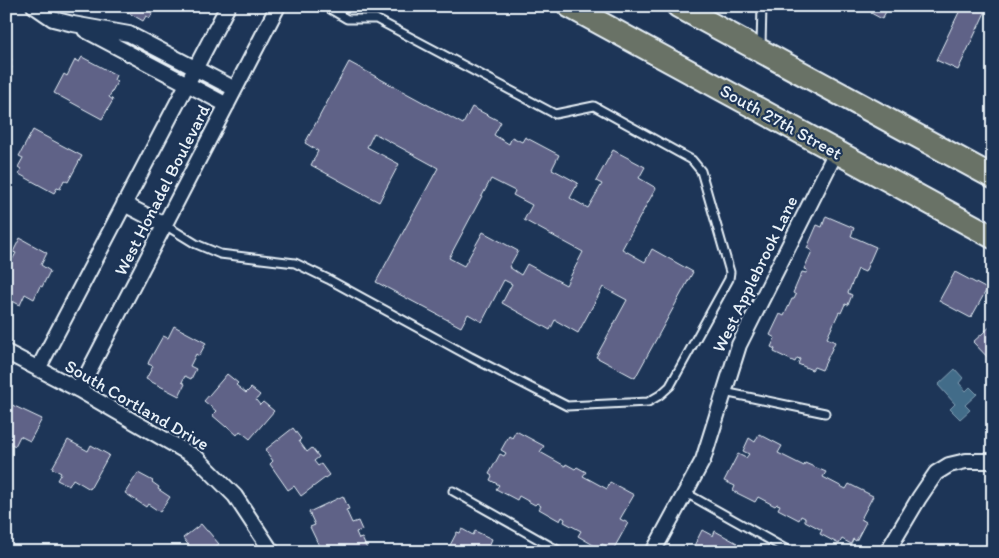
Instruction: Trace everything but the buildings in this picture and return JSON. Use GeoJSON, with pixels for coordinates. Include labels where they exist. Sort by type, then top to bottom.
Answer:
{"type":"FeatureCollection","features":[{"type":"Feature","properties":{"kind":"main road","name":"South 27th Street"},"geometry":{"type":"LineString","coordinates":[[569,6],[993,237]]}},
{"type":"Feature","properties":{"kind":"main road"},"geometry":{"type":"LineString","coordinates":[[678,6],[993,177]]}},
{"type":"Feature","properties":{"kind":"street"},"geometry":{"type":"LineString","coordinates":[[34,6],[53,19],[129,34],[235,90]]}},
{"type":"Feature","properties":{"kind":"street","name":"West Honadel Boulevard"},"geometry":{"type":"LineString","coordinates":[[38,369],[228,6]]}},
{"type":"Feature","properties":{"kind":"street","name":"West Honadel Boulevard"},"geometry":{"type":"LineString","coordinates":[[80,390],[278,6]]}},
{"type":"Feature","properties":{"kind":"street"},"geometry":{"type":"LineString","coordinates":[[73,24],[227,105]]}},
{"type":"Feature","properties":{"kind":"street","name":"West Applebrook Lane"},"geometry":{"type":"LineString","coordinates":[[654,552],[703,460],[739,345],[836,152]]}},
{"type":"Feature","properties":{"kind":"street"},"geometry":{"type":"LineString","coordinates":[[124,204],[165,225]]}},
{"type":"Feature","properties":{"kind":"street","name":"South Cortland Drive"},"geometry":{"type":"LineString","coordinates":[[6,352],[80,390],[197,458],[235,496],[272,552]]}},
{"type":"Feature","properties":{"kind":"street"},"geometry":{"type":"LineString","coordinates":[[887,552],[919,498],[936,474],[949,465],[966,461],[993,461]]}},
{"type":"Feature","properties":{"kind":"lane"},"geometry":{"type":"LineString","coordinates":[[165,225],[196,244],[220,254],[295,263],[328,278],[471,357],[567,406],[648,402],[670,386],[729,279],[730,272],[701,171],[692,160],[594,106],[555,114],[376,19],[348,19],[325,6]]}},
{"type":"Feature","properties":{"kind":"lane"},"geometry":{"type":"LineString","coordinates":[[761,51],[762,6]]}},
{"type":"Feature","properties":{"kind":"lane"},"geometry":{"type":"LineString","coordinates":[[724,392],[826,414]]}},
{"type":"Feature","properties":{"kind":"lane"},"geometry":{"type":"LineString","coordinates":[[453,491],[561,552]]}},
{"type":"Feature","properties":{"kind":"lane"},"geometry":{"type":"LineString","coordinates":[[686,493],[791,552]]}},
{"type":"Feature","properties":{"kind":"water"},"geometry":{"type":"Polygon","coordinates":[[[955,369],[963,378],[959,383],[966,391],[970,387],[977,394],[965,405],[970,410],[960,419],[950,409],[955,404],[938,385],[955,369]]]}}]}
